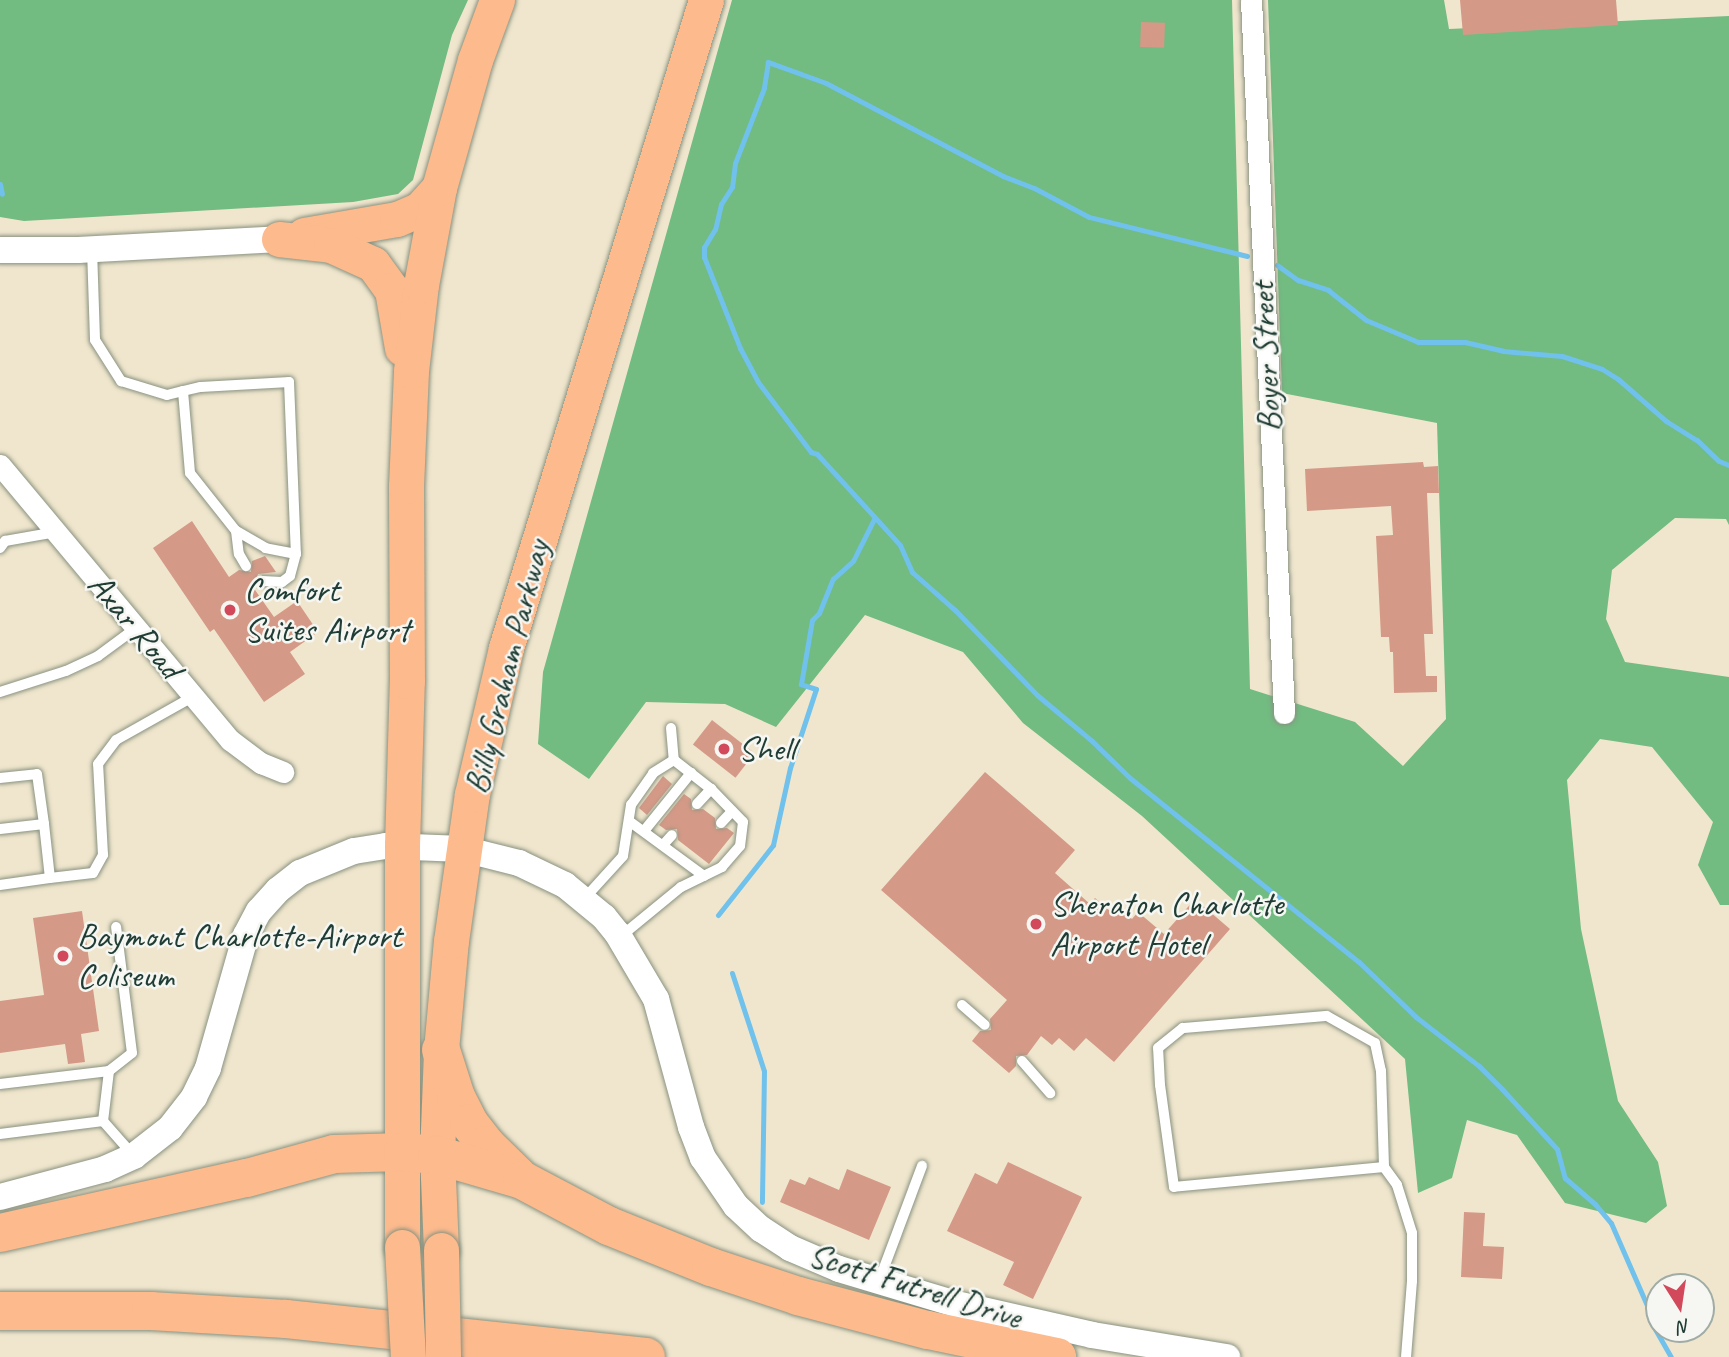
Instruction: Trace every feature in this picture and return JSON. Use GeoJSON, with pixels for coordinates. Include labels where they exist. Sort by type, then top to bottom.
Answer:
{"type":"FeatureCollection","features":[{"type":"Feature","properties":{"kind":"highway","name":"Billy Graham Parkway"},"geometry":{"type":"LineString","coordinates":[[443,1357],[441,1250],[420,1154],[402,845],[407,681],[408,425],[421,285],[439,188],[475,60],[497,0]]}},
{"type":"Feature","properties":{"kind":"highway","name":"Billy Graham Parkway"},"geometry":{"type":"LineString","coordinates":[[408,1357],[402,1247],[442,1050],[463,849],[506,648],[706,0]]}},
{"type":"Feature","properties":{"kind":"highway"},"geometry":{"type":"LineString","coordinates":[[279,239],[397,219],[420,209],[439,188]]}},
{"type":"Feature","properties":{"kind":"highway"},"geometry":{"type":"LineString","coordinates":[[279,239],[331,245],[373,264],[392,290],[401,335],[408,425]]}},
{"type":"Feature","properties":{"kind":"highway"},"geometry":{"type":"LineString","coordinates":[[442,1050],[456,1097],[469,1123],[486,1145],[522,1180]]}},
{"type":"Feature","properties":{"kind":"highway"},"geometry":{"type":"LineString","coordinates":[[0,1233],[247,1178],[334,1154],[420,1154],[522,1180],[609,1226],[712,1267],[798,1296],[928,1330],[1057,1357]]}},
{"type":"Feature","properties":{"kind":"highway"},"geometry":{"type":"LineString","coordinates":[[0,1311],[138,1311],[272,1318],[646,1357]]}},
{"type":"Feature","properties":{"kind":"street","name":"Boyer Street"},"geometry":{"type":"LineString","coordinates":[[1251,0],[1284,713]]}},
{"type":"Feature","properties":{"kind":"street"},"geometry":{"type":"LineString","coordinates":[[0,250],[92,249],[279,239]]}},
{"type":"Feature","properties":{"kind":"street","name":"Axar Road"},"geometry":{"type":"LineString","coordinates":[[2,470],[230,740],[261,763],[283,772]]}},
{"type":"Feature","properties":{"kind":"street","name":"Scott Futrell Drive"},"geometry":{"type":"LineString","coordinates":[[0,1197],[87,1175],[134,1156],[170,1128],[194,1097],[214,1053],[239,951],[253,923],[269,900],[299,873],[323,861],[354,851],[402,845],[463,849],[536,870],[584,899],[620,937],[656,999],[691,1127],[703,1158],[720,1186],[761,1229],[790,1248],[839,1269],[879,1281],[1032,1322],[1227,1357]]}},
{"type":"Feature","properties":{"kind":"lane"},"geometry":{"type":"LineString","coordinates":[[92,249],[95,340],[121,382],[167,395],[201,387],[289,383],[296,554],[290,576],[282,582],[262,581]]}},
{"type":"Feature","properties":{"kind":"lane"},"geometry":{"type":"LineString","coordinates":[[183,391],[190,473],[236,531],[266,548],[296,554]]}},
{"type":"Feature","properties":{"kind":"lane"},"geometry":{"type":"LineString","coordinates":[[236,531],[239,554],[246,566]]}},
{"type":"Feature","properties":{"kind":"lane"},"geometry":{"type":"LineString","coordinates":[[2,541],[56,532]]}},
{"type":"Feature","properties":{"kind":"lane"},"geometry":{"type":"LineString","coordinates":[[0,692],[66,671],[98,656],[136,628]]}},
{"type":"Feature","properties":{"kind":"lane"},"geometry":{"type":"LineString","coordinates":[[0,885],[93,873],[103,855],[98,764],[117,740],[194,696]]}},
{"type":"Feature","properties":{"kind":"lane"},"geometry":{"type":"LineString","coordinates":[[620,937],[681,887],[722,867],[740,846],[743,822],[711,789],[674,760],[671,727]]}},
{"type":"Feature","properties":{"kind":"lane"},"geometry":{"type":"LineString","coordinates":[[584,899],[623,856],[631,805],[653,773],[674,760]]}},
{"type":"Feature","properties":{"kind":"lane"},"geometry":{"type":"LineString","coordinates":[[643,831],[691,773]]}},
{"type":"Feature","properties":{"kind":"lane"},"geometry":{"type":"LineString","coordinates":[[0,778],[37,774],[50,878]]}},
{"type":"Feature","properties":{"kind":"lane"},"geometry":{"type":"LineString","coordinates":[[697,804],[711,789]]}},
{"type":"Feature","properties":{"kind":"lane"},"geometry":{"type":"LineString","coordinates":[[721,823],[732,811]]}},
{"type":"Feature","properties":{"kind":"lane"},"geometry":{"type":"LineString","coordinates":[[629,821],[704,876]]}},
{"type":"Feature","properties":{"kind":"lane"},"geometry":{"type":"LineString","coordinates":[[0,830],[44,824]]}},
{"type":"Feature","properties":{"kind":"lane"},"geometry":{"type":"LineString","coordinates":[[663,845],[672,835]]}},
{"type":"Feature","properties":{"kind":"lane"},"geometry":{"type":"LineString","coordinates":[[686,862],[695,853]]}},
{"type":"Feature","properties":{"kind":"lane"},"geometry":{"type":"LineString","coordinates":[[0,1084],[109,1071],[132,1053],[116,927]]}},
{"type":"Feature","properties":{"kind":"lane"},"geometry":{"type":"LineString","coordinates":[[962,1005],[985,1025]]}},
{"type":"Feature","properties":{"kind":"lane"},"geometry":{"type":"LineString","coordinates":[[1384,1167],[1174,1186],[1160,1085],[1158,1048],[1183,1028],[1327,1016],[1375,1042],[1381,1071],[1384,1167],[1397,1185],[1412,1233],[1412,1281],[1406,1357]]}},
{"type":"Feature","properties":{"kind":"lane"},"geometry":{"type":"LineString","coordinates":[[1022,1061],[1050,1093]]}},
{"type":"Feature","properties":{"kind":"lane"},"geometry":{"type":"LineString","coordinates":[[109,1071],[103,1121],[134,1156]]}},
{"type":"Feature","properties":{"kind":"lane"},"geometry":{"type":"LineString","coordinates":[[0,1134],[103,1121]]}},
{"type":"Feature","properties":{"kind":"lane"},"geometry":{"type":"LineString","coordinates":[[879,1281],[922,1166]]}},
{"type":"Feature","properties":{"kind":"green space"},"geometry":{"type":"Polygon","coordinates":[[[0,0],[468,0],[452,35],[413,180],[398,194],[353,202],[24,221],[0,217],[0,0]]]}},
{"type":"Feature","properties":{"kind":"green space"},"geometry":{"type":"Polygon","coordinates":[[[732,0],[1232,0],[1250,689],[1355,722],[1403,766],[1446,719],[1437,423],[1282,393],[1268,0],[1444,0],[1449,29],[1729,16],[1729,525],[1726,519],[1675,518],[1612,570],[1606,619],[1625,662],[1729,677],[1729,905],[1720,905],[1698,865],[1713,822],[1652,747],[1600,739],[1567,780],[1581,929],[1618,1101],[1658,1162],[1667,1206],[1646,1223],[1565,1203],[1517,1135],[1467,1120],[1452,1178],[1418,1193],[1405,1059],[1142,816],[1023,723],[963,652],[865,615],[776,727],[725,704],[646,702],[589,779],[538,744],[543,672],[732,0]]]}},
{"type":"Feature","properties":{"kind":"building"},"geometry":{"type":"Polygon","coordinates":[[[1460,0],[1616,0],[1618,25],[1463,35],[1460,0]]]}},
{"type":"Feature","properties":{"kind":"building"},"geometry":{"type":"Polygon","coordinates":[[[1141,22],[1165,23],[1164,48],[1140,47],[1141,22]]]}},
{"type":"Feature","properties":{"kind":"building"},"geometry":{"type":"Polygon","coordinates":[[[1423,462],[1424,467],[1438,466],[1439,493],[1427,493],[1433,634],[1424,634],[1426,676],[1437,676],[1437,692],[1394,693],[1393,652],[1390,652],[1389,637],[1381,637],[1376,536],[1393,535],[1391,506],[1307,511],[1305,469],[1423,462]]]}},
{"type":"Feature","properties":{"kind":"building","name":"Comfort Suites Airport"},"geometry":{"type":"Polygon","coordinates":[[[192,521],[229,577],[239,570],[251,572],[252,561],[265,556],[276,572],[258,574],[253,587],[274,617],[297,601],[318,632],[290,652],[305,674],[264,702],[214,629],[210,632],[153,548],[192,521]]]}},
{"type":"Feature","properties":{"kind":"building","name":"Shell"},"geometry":{"type":"Polygon","coordinates":[[[712,720],[755,753],[735,778],[693,744],[712,720]]]}},
{"type":"Feature","properties":{"kind":"building","name":"Sheraton Charlotte Airport Hotel"},"geometry":{"type":"Polygon","coordinates":[[[985,772],[1075,850],[1055,873],[1090,904],[1095,898],[1110,911],[1116,905],[1132,919],[1138,912],[1164,934],[1195,899],[1230,929],[1114,1062],[1086,1038],[1074,1051],[1059,1038],[1052,1045],[1041,1036],[1027,1055],[1016,1056],[1016,1066],[1009,1073],[972,1041],[980,1031],[991,1030],[990,1019],[1007,1000],[881,890],[985,772]]]}},
{"type":"Feature","properties":{"kind":"building"},"geometry":{"type":"Polygon","coordinates":[[[663,776],[672,784],[647,815],[639,808],[663,776]]]}},
{"type":"Feature","properties":{"kind":"building","name":"Shell"},"geometry":{"type":"Polygon","coordinates":[[[684,794],[691,799],[692,810],[703,809],[715,818],[716,829],[727,828],[734,833],[709,864],[678,840],[677,829],[666,830],[659,825],[684,794]]]}},
{"type":"Feature","properties":{"kind":"building","name":"Baymont Charlotte-Airport Coliseum"},"geometry":{"type":"Polygon","coordinates":[[[82,911],[99,1031],[81,1034],[85,1062],[68,1064],[65,1044],[0,1053],[0,1001],[44,995],[33,918],[82,911]]]}},
{"type":"Feature","properties":{"kind":"building"},"geometry":{"type":"Polygon","coordinates":[[[1008,1162],[1082,1197],[1033,1299],[1003,1285],[1014,1262],[947,1231],[975,1173],[997,1184],[1008,1162]]]}},
{"type":"Feature","properties":{"kind":"building"},"geometry":{"type":"Polygon","coordinates":[[[847,1169],[891,1187],[869,1240],[780,1202],[790,1179],[805,1185],[809,1177],[839,1190],[847,1169]]]}},
{"type":"Feature","properties":{"kind":"building"},"geometry":{"type":"Polygon","coordinates":[[[1464,1212],[1485,1213],[1483,1246],[1504,1247],[1502,1279],[1461,1277],[1464,1212]]]}},
{"type":"Feature","properties":{"kind":"waterway"},"geometry":{"type":"LineString","coordinates":[[1247,256],[1089,217],[1034,188],[1003,176],[826,83],[768,62],[764,88],[735,163],[732,187],[721,204],[715,229],[704,247],[704,257],[740,348],[758,382],[811,452],[817,454],[900,545],[912,572],[955,610],[1037,695],[1092,741],[1130,778],[1359,962],[1416,1017],[1479,1066],[1502,1089],[1557,1149],[1565,1178],[1595,1204],[1611,1223],[1649,1310],[1651,1322],[1671,1357]]}},
{"type":"Feature","properties":{"kind":"waterway"},"geometry":{"type":"LineString","coordinates":[[0,184],[2,194]]}},
{"type":"Feature","properties":{"kind":"waterway"},"geometry":{"type":"LineString","coordinates":[[1277,265],[1298,280],[1328,290],[1366,320],[1418,342],[1465,342],[1503,351],[1562,356],[1602,369],[1618,379],[1666,421],[1697,440],[1719,461],[1729,465]]}},
{"type":"Feature","properties":{"kind":"waterway"},"geometry":{"type":"LineString","coordinates":[[718,915],[773,845],[790,768],[816,689],[801,684],[812,620],[819,613],[833,579],[853,561],[874,519]]}},
{"type":"Feature","properties":{"kind":"waterway"},"geometry":{"type":"LineString","coordinates":[[732,973],[764,1071],[762,1202]]}},
{"type":"Feature","properties":{"kind":"place","name":"Comfort Suites Airport"},"geometry":{"type":"Point","coordinates":[230,610]}},
{"type":"Feature","properties":{"kind":"place","name":"Shell"},"geometry":{"type":"Point","coordinates":[724,749]}},
{"type":"Feature","properties":{"kind":"place","name":"Sheraton Charlotte Airport Hotel"},"geometry":{"type":"Point","coordinates":[1036,924]}},
{"type":"Feature","properties":{"kind":"place","name":"Baymont Charlotte-Airport Coliseum"},"geometry":{"type":"Point","coordinates":[63,956]}}]}
